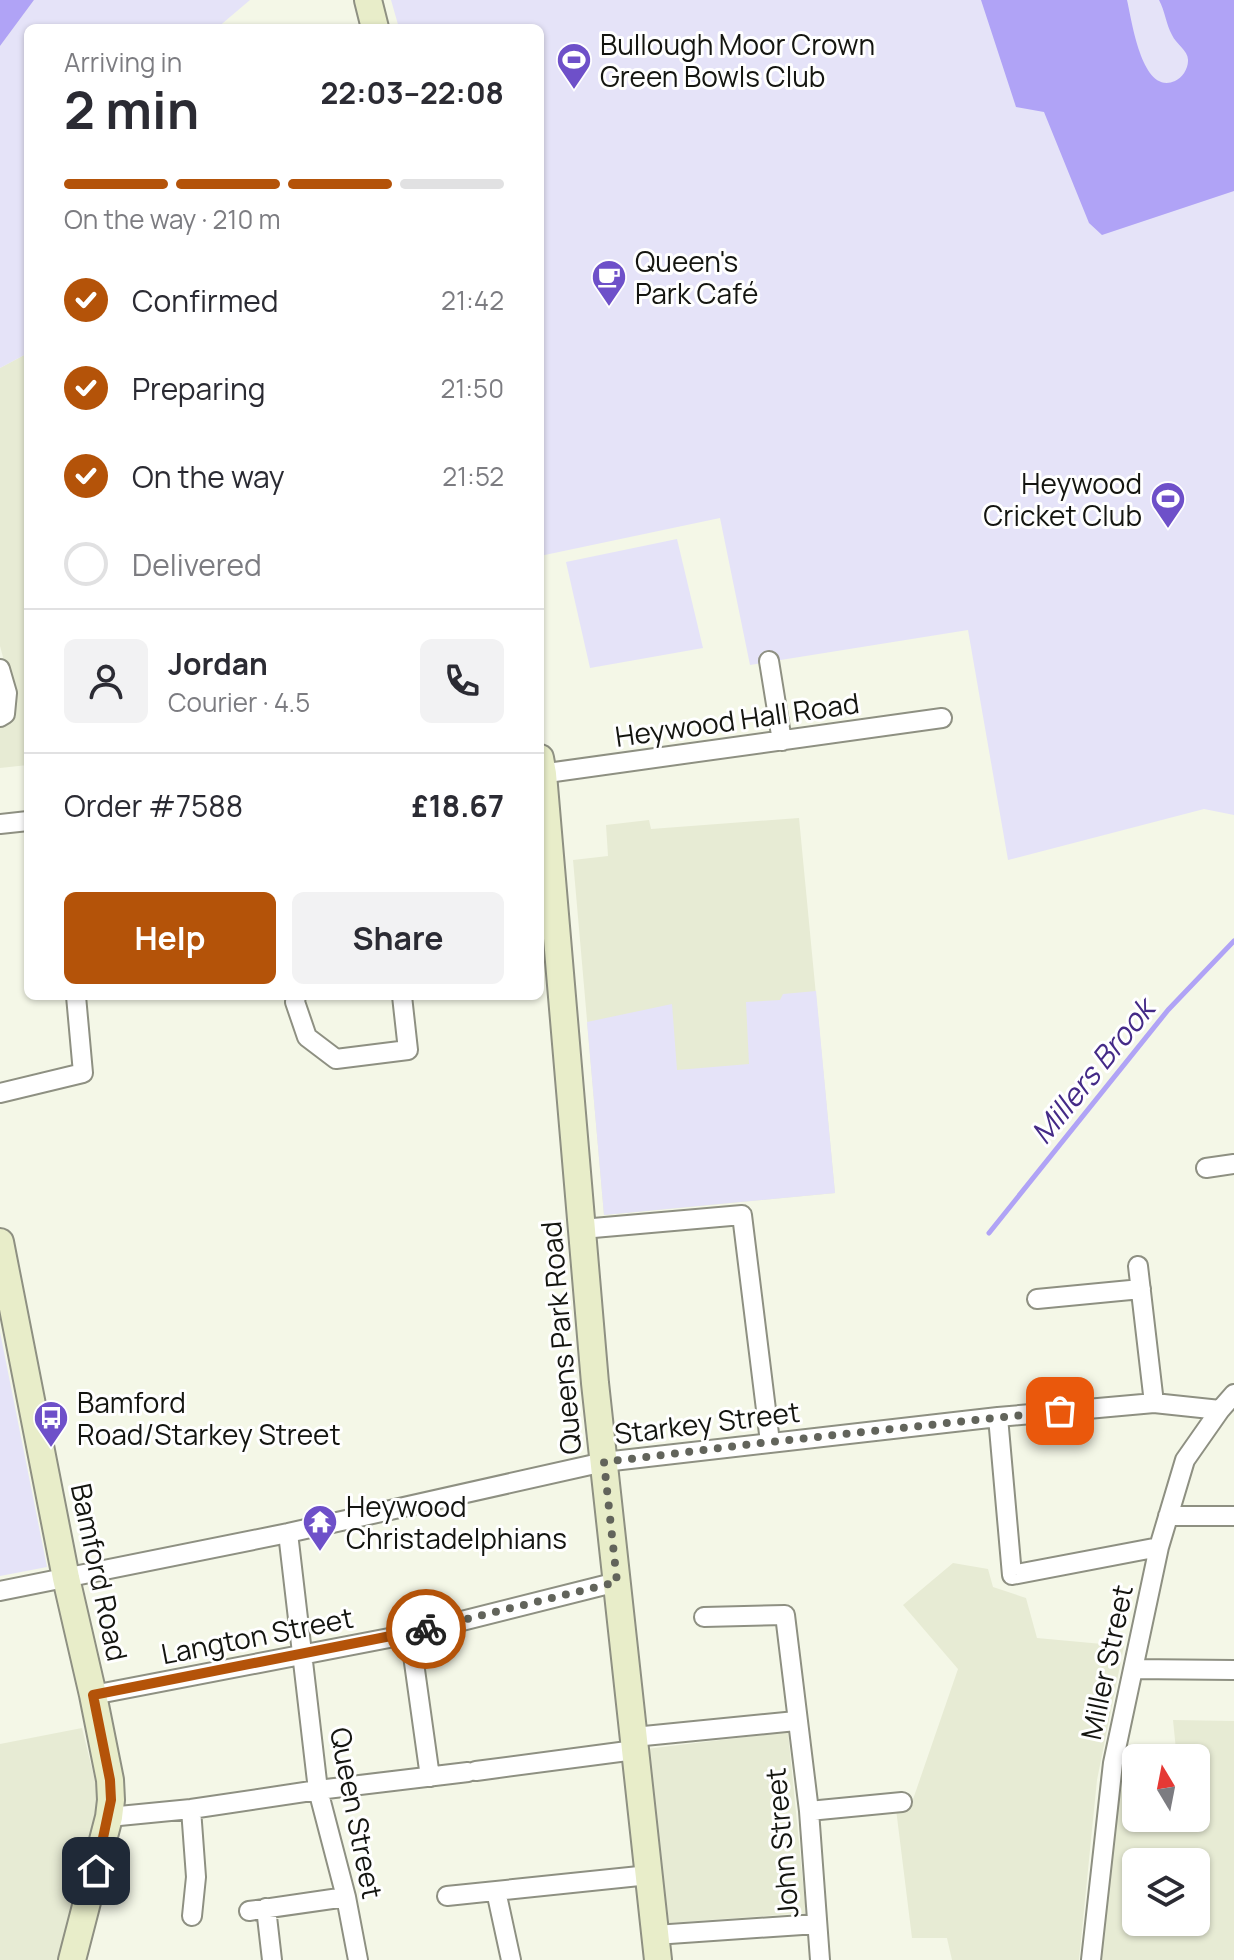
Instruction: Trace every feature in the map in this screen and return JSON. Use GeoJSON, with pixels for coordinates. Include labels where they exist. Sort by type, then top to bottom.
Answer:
{"type":"FeatureCollection","features":[{"type":"Feature","properties":{"kind":"street"},"geometry":{"type":"LineString","coordinates":[[368,0],[374,24]]}},
{"type":"Feature","properties":{"kind":"street"},"geometry":{"type":"LineString","coordinates":[[769,661],[782,741]]}},
{"type":"Feature","properties":{"kind":"street"},"geometry":{"type":"LineString","coordinates":[[0,669],[7,693],[5,714],[0,717]]}},
{"type":"Feature","properties":{"kind":"street","name":"Heywood Hall Road"},"geometry":{"type":"LineString","coordinates":[[544,769],[782,741],[942,718]]}},
{"type":"Feature","properties":{"kind":"street","name":"Queens Park Road"},"geometry":{"type":"LineString","coordinates":[[544,803],[604,1462],[657,1948]]}},
{"type":"Feature","properties":{"kind":"street"},"geometry":{"type":"LineString","coordinates":[[0,824],[24,821]]}},
{"type":"Feature","properties":{"kind":"street"},"geometry":{"type":"LineString","coordinates":[[0,1093],[83,1073],[76,1000]]}},
{"type":"Feature","properties":{"kind":"street"},"geometry":{"type":"LineString","coordinates":[[295,1000],[307,1037],[336,1059],[408,1050],[402,1000]]}},
{"type":"Feature","properties":{"kind":"street"},"geometry":{"type":"LineString","coordinates":[[1206,1168],[1234,1164]]}},
{"type":"Feature","properties":{"kind":"street"},"geometry":{"type":"LineString","coordinates":[[582,1229],[742,1215],[770,1442]]}},
{"type":"Feature","properties":{"kind":"street","name":"Bamford Road"},"geometry":{"type":"LineString","coordinates":[[0,1242],[66,1578],[110,1780],[109,1817],[72,1960]]}},
{"type":"Feature","properties":{"kind":"street"},"geometry":{"type":"LineString","coordinates":[[1138,1266],[1154,1403]]}},
{"type":"Feature","properties":{"kind":"street"},"geometry":{"type":"LineString","coordinates":[[1037,1299],[1141,1289]]}},
{"type":"Feature","properties":{"kind":"street","name":"Miller Street"},"geometry":{"type":"LineString","coordinates":[[1091,1960],[1113,1763],[1159,1547],[1185,1460],[1234,1394]]}},
{"type":"Feature","properties":{"kind":"street","name":"Starkey Street"},"geometry":{"type":"LineString","coordinates":[[0,1591],[288,1533],[604,1462],[998,1417],[1154,1403],[1220,1410]]}},
{"type":"Feature","properties":{"kind":"street"},"geometry":{"type":"LineString","coordinates":[[998,1417],[1012,1575],[1159,1547]]}},
{"type":"Feature","properties":{"kind":"street"},"geometry":{"type":"LineString","coordinates":[[1168,1516],[1234,1516]]}},
{"type":"Feature","properties":{"kind":"street","name":"Queen Street"},"geometry":{"type":"LineString","coordinates":[[288,1533],[318,1790],[346,1897],[358,1960]]}},
{"type":"Feature","properties":{"kind":"street","name":"Langton Street"},"geometry":{"type":"LineString","coordinates":[[93,1695],[410,1634],[617,1582]]}},
{"type":"Feature","properties":{"kind":"street","name":"John Street"},"geometry":{"type":"LineString","coordinates":[[704,1617],[785,1615],[809,1811],[820,1960]]}},
{"type":"Feature","properties":{"kind":"street"},"geometry":{"type":"LineString","coordinates":[[410,1634],[430,1777]]}},
{"type":"Feature","properties":{"kind":"street"},"geometry":{"type":"LineString","coordinates":[[1133,1669],[1234,1670]]}},
{"type":"Feature","properties":{"kind":"street"},"geometry":{"type":"LineString","coordinates":[[109,1817],[472,1772],[796,1721]]}},
{"type":"Feature","properties":{"kind":"street"},"geometry":{"type":"LineString","coordinates":[[809,1811],[902,1802]]}},
{"type":"Feature","properties":{"kind":"street"},"geometry":{"type":"LineString","coordinates":[[191,1809],[196,1877],[192,1916]]}},
{"type":"Feature","properties":{"kind":"street"},"geometry":{"type":"LineString","coordinates":[[447,1896],[649,1875]]}},
{"type":"Feature","properties":{"kind":"street"},"geometry":{"type":"LineString","coordinates":[[496,1891],[511,1960]]}},
{"type":"Feature","properties":{"kind":"street"},"geometry":{"type":"LineString","coordinates":[[272,1960],[258,1910],[346,1897]]}},
{"type":"Feature","properties":{"kind":"street"},"geometry":{"type":"LineString","coordinates":[[657,1948],[817,1924]]}},
{"type":"Feature","properties":{"kind":"shaded area"},"geometry":{"type":"Polygon","coordinates":[[[0,0],[34,0],[0,46],[0,0]]]}},
{"type":"Feature","properties":{"kind":"shaded area"},"geometry":{"type":"Polygon","coordinates":[[[34,0],[250,0],[222,24],[24,24],[24,355],[0,368],[0,46],[34,0]]]}},
{"type":"Feature","properties":{"kind":"shaded area"},"geometry":{"type":"Polygon","coordinates":[[[391,0],[1234,0],[1234,815],[1204,809],[1008,860],[968,630],[750,665],[720,518],[544,555],[544,24],[398,24],[391,0]]]}},
{"type":"Feature","properties":{"kind":"shaded area"},"geometry":{"type":"Polygon","coordinates":[[[981,0],[1127,0],[1140,54],[1154,78],[1164,83],[1180,78],[1188,61],[1170,31],[1159,0],[1234,0],[1234,191],[1102,235],[1089,223],[1044,112],[1016,107],[981,0]]]}},
{"type":"Feature","properties":{"kind":"shaded area"},"geometry":{"type":"Polygon","coordinates":[[[24,355],[24,765],[0,768],[0,725],[16,717],[0,646],[0,368],[24,355]]]}},
{"type":"Feature","properties":{"kind":"shaded area"},"geometry":{"type":"Polygon","coordinates":[[[677,539],[703,648],[590,668],[566,562],[677,539]]]}},
{"type":"Feature","properties":{"kind":"shaded area"},"geometry":{"type":"Polygon","coordinates":[[[799,818],[835,1193],[604,1215],[573,860],[608,856],[606,825],[649,820],[651,829],[799,818]]]}},
{"type":"Feature","properties":{"kind":"shaded area"},"geometry":{"type":"Polygon","coordinates":[[[816,991],[835,1193],[604,1215],[587,1022],[672,1004],[677,1070],[749,1064],[746,1002],[780,1000],[783,994],[816,991]]]}},
{"type":"Feature","properties":{"kind":"shaded area"},"geometry":{"type":"Polygon","coordinates":[[[0,1332],[47,1567],[0,1576],[0,1332]]]}},
{"type":"Feature","properties":{"kind":"shaded area"},"geometry":{"type":"Polygon","coordinates":[[[953,1563],[988,1569],[993,1587],[1026,1598],[1037,1638],[1124,1646],[1097,1780],[1079,1960],[952,1960],[947,1938],[912,1938],[896,1809],[910,1808],[958,1669],[903,1605],[953,1563]]]}},
{"type":"Feature","properties":{"kind":"shaded area"},"geometry":{"type":"Polygon","coordinates":[[[1173,1720],[1234,1721],[1234,1960],[1097,1960],[1113,1826],[1122,1788],[1122,1832],[1210,1832],[1210,1744],[1175,1744],[1173,1720]]]}},
{"type":"Feature","properties":{"kind":"shaded area"},"geometry":{"type":"Polygon","coordinates":[[[82,1728],[101,1805],[60,1960],[0,1960],[0,1744],[82,1728]]]}},
{"type":"Feature","properties":{"kind":"shaded area"},"geometry":{"type":"Polygon","coordinates":[[[788,1732],[806,1913],[669,1923],[646,1749],[788,1732]]]}},
{"type":"Feature","properties":{"kind":"waterway","name":"Millers Brook"},"geometry":{"type":"LineString","coordinates":[[989,1233],[1168,1010],[1234,941]]}},
{"type":"Feature","properties":{"kind":"way so far"},"geometry":{"type":"LineString","coordinates":[[426,1629],[617,1582],[604,1462],[1060,1411]]}},
{"type":"Feature","properties":{"kind":"place","name":"Bullough Moor Crown Green Bowls Club"},"geometry":{"type":"Point","coordinates":[574,91]}},
{"type":"Feature","properties":{"kind":"place","name":"Queen's Park Café"},"geometry":{"type":"Point","coordinates":[609,308]}},
{"type":"Feature","properties":{"kind":"place","name":"Heywood Cricket Club"},"geometry":{"type":"Point","coordinates":[1168,530]}},
{"type":"Feature","properties":{"kind":"place","name":"Bamford Road/Starkey Street"},"geometry":{"type":"Point","coordinates":[51,1449]}},
{"type":"Feature","properties":{"kind":"place","name":"Heywood Christadelphians"},"geometry":{"type":"Point","coordinates":[320,1553]}},
{"type":"Feature","properties":{"kind":"route"},"geometry":{"type":"LineString","coordinates":[[96,1871],[111,1800],[93,1695],[426,1629]]}}]}
